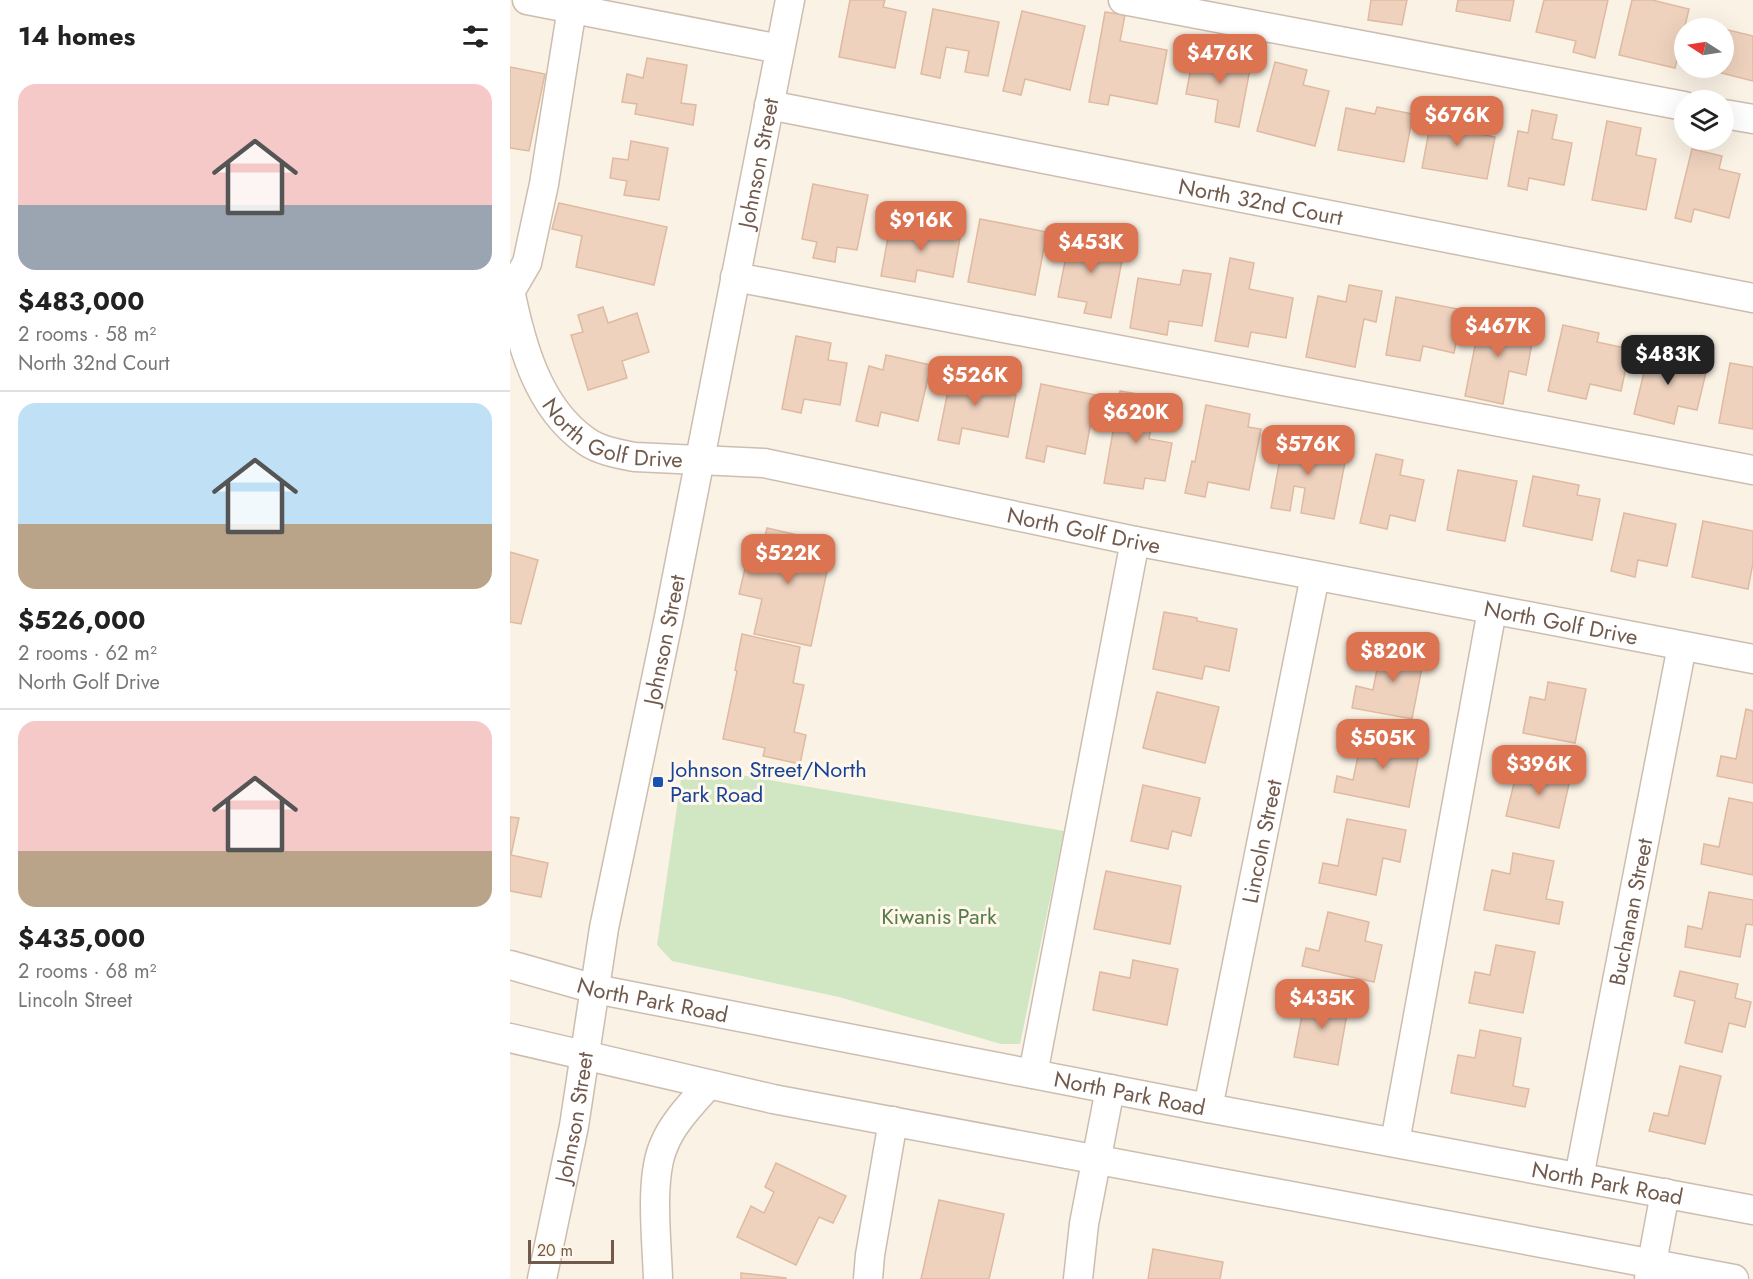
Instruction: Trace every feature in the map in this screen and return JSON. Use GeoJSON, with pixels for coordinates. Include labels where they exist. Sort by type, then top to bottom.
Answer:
{"type":"FeatureCollection","features":[{"type":"Feature","properties":{"kind":"street"},"geometry":{"type":"LineString","coordinates":[[527,0],[780,49]]}},
{"type":"Feature","properties":{"kind":"street","name":"Johnson Street"},"geometry":{"type":"LineString","coordinates":[[542,1279],[574,1126],[604,928],[669,617],[790,0]]}},
{"type":"Feature","properties":{"kind":"street"},"geometry":{"type":"LineString","coordinates":[[1123,0],[1674,104]]}},
{"type":"Feature","properties":{"kind":"street"},"geometry":{"type":"LineString","coordinates":[[510,291],[527,262],[530,251],[544,184],[572,8]]}},
{"type":"Feature","properties":{"kind":"street","name":"North 32nd Court"},"geometry":{"type":"LineString","coordinates":[[769,105],[1753,298]]}},
{"type":"Feature","properties":{"kind":"street"},"geometry":{"type":"LineString","coordinates":[[1734,116],[1753,119]]}},
{"type":"Feature","properties":{"kind":"street"},"geometry":{"type":"LineString","coordinates":[[735,277],[1753,470]]}},
{"type":"Feature","properties":{"kind":"street","name":"North Golf Drive"},"geometry":{"type":"LineString","coordinates":[[510,291],[520,335],[537,380],[559,416],[587,442],[616,453],[635,457],[764,463],[1135,541],[1753,659]]}},
{"type":"Feature","properties":{"kind":"street"},"geometry":{"type":"LineString","coordinates":[[1033,1074],[1135,541]]}},
{"type":"Feature","properties":{"kind":"street","name":"Lincoln Street"},"geometry":{"type":"LineString","coordinates":[[1208,1108],[1315,576]]}},
{"type":"Feature","properties":{"kind":"street"},"geometry":{"type":"LineString","coordinates":[[1395,1142],[1492,610]]}},
{"type":"Feature","properties":{"kind":"street","name":"Buchanan Street"},"geometry":{"type":"LineString","coordinates":[[1579,1177],[1682,646]]}},
{"type":"Feature","properties":{"kind":"street","name":"North Park Road"},"geometry":{"type":"LineString","coordinates":[[510,965],[595,989],[1208,1108],[1753,1210]]}},
{"type":"Feature","properties":{"kind":"street"},"geometry":{"type":"LineString","coordinates":[[510,1038],[708,1085],[893,1122],[1098,1160],[1650,1271],[1734,1279]]}},
{"type":"Feature","properties":{"kind":"street"},"geometry":{"type":"LineString","coordinates":[[657,1279],[656,1186],[663,1145],[708,1085]]}},
{"type":"Feature","properties":{"kind":"street"},"geometry":{"type":"LineString","coordinates":[[1078,1279],[1084,1224],[1110,1089]]}},
{"type":"Feature","properties":{"kind":"street"},"geometry":{"type":"LineString","coordinates":[[868,1279],[893,1122]]}},
{"type":"Feature","properties":{"kind":"street"},"geometry":{"type":"LineString","coordinates":[[1650,1271],[1665,1193]]}},
{"type":"Feature","properties":{"kind":"green space","name":"Kiwanis Park"},"geometry":{"type":"Polygon","coordinates":[[[683,765],[1064,831],[1020,1044],[1001,1044],[839,997],[672,961],[657,945],[683,765]]]}},
{"type":"Feature","properties":{"kind":"building"},"geometry":{"type":"Polygon","coordinates":[[[850,0],[885,0],[883,7],[906,12],[895,68],[839,57],[850,0]]]}},
{"type":"Feature","properties":{"kind":"building"},"geometry":{"type":"Polygon","coordinates":[[[1371,0],[1407,0],[1402,25],[1368,20],[1371,0]]]}},
{"type":"Feature","properties":{"kind":"building"},"geometry":{"type":"Polygon","coordinates":[[[1458,0],[1514,0],[1510,21],[1456,11],[1458,0]]]}},
{"type":"Feature","properties":{"kind":"building"},"geometry":{"type":"Polygon","coordinates":[[[1544,0],[1608,0],[1595,58],[1573,52],[1576,41],[1536,32],[1544,0]]]}},
{"type":"Feature","properties":{"kind":"building"},"geometry":{"type":"Polygon","coordinates":[[[1632,0],[1652,0],[1689,9],[1687,18],[1674,18],[1674,68],[1619,55],[1632,0]]]}},
{"type":"Feature","properties":{"kind":"building"},"geometry":{"type":"Polygon","coordinates":[[[933,9],[999,22],[988,76],[965,72],[969,51],[946,47],[940,78],[921,74],[933,9]]]}},
{"type":"Feature","properties":{"kind":"building"},"geometry":{"type":"Polygon","coordinates":[[[1022,11],[1085,26],[1070,90],[1025,79],[1021,95],[1003,91],[1022,11]]]}},
{"type":"Feature","properties":{"kind":"building"},"geometry":{"type":"Polygon","coordinates":[[[1105,12],[1125,15],[1120,41],[1167,50],[1157,104],[1110,95],[1108,105],[1089,102],[1105,12]]]}},
{"type":"Feature","properties":{"kind":"building"},"geometry":{"type":"Polygon","coordinates":[[[1734,31],[1753,36],[1753,81],[1734,76],[1734,31]]]}},
{"type":"Feature","properties":{"kind":"building"},"geometry":{"type":"Polygon","coordinates":[[[1210,49],[1235,54],[1233,66],[1250,69],[1239,127],[1215,122],[1218,100],[1186,94],[1193,57],[1207,60],[1210,49]]]}},
{"type":"Feature","properties":{"kind":"building"},"geometry":{"type":"Polygon","coordinates":[[[647,58],[687,65],[681,103],[696,105],[693,125],[635,114],[637,104],[622,102],[627,74],[643,78],[647,58]]]}},
{"type":"Feature","properties":{"kind":"building"},"geometry":{"type":"Polygon","coordinates":[[[1275,62],[1307,70],[1303,85],[1329,91],[1315,146],[1257,131],[1275,62]]]}},
{"type":"Feature","properties":{"kind":"building"},"geometry":{"type":"Polygon","coordinates":[[[510,67],[545,74],[529,151],[510,148],[510,67]]]}},
{"type":"Feature","properties":{"kind":"building"},"geometry":{"type":"Polygon","coordinates":[[[1377,107],[1413,114],[1404,162],[1338,150],[1346,108],[1375,114],[1377,107]]]}},
{"type":"Feature","properties":{"kind":"building"},"geometry":{"type":"Polygon","coordinates":[[[1433,110],[1468,116],[1465,131],[1495,137],[1487,179],[1422,168],[1433,110]]]}},
{"type":"Feature","properties":{"kind":"building"},"geometry":{"type":"Polygon","coordinates":[[[1532,110],[1557,115],[1552,139],[1572,143],[1564,185],[1529,178],[1527,190],[1508,186],[1518,131],[1528,133],[1532,110]]]}},
{"type":"Feature","properties":{"kind":"building"},"geometry":{"type":"Polygon","coordinates":[[[1607,121],[1641,128],[1636,155],[1656,159],[1646,210],[1592,200],[1607,121]]]}},
{"type":"Feature","properties":{"kind":"building"},"geometry":{"type":"Polygon","coordinates":[[[631,141],[668,148],[659,200],[624,195],[627,181],[610,178],[613,158],[628,160],[631,141]]]}},
{"type":"Feature","properties":{"kind":"building"},"geometry":{"type":"Polygon","coordinates":[[[1692,150],[1722,156],[1719,169],[1740,174],[1729,218],[1694,209],[1691,222],[1675,218],[1692,150]]]}},
{"type":"Feature","properties":{"kind":"building"},"geometry":{"type":"Polygon","coordinates":[[[813,184],[868,195],[857,250],[837,247],[835,262],[813,258],[817,242],[802,239],[813,184]]]}},
{"type":"Feature","properties":{"kind":"building"},"geometry":{"type":"Polygon","coordinates":[[[559,203],[667,227],[654,285],[576,267],[582,236],[552,229],[559,203]]]}},
{"type":"Feature","properties":{"kind":"building"},"geometry":{"type":"Polygon","coordinates":[[[980,219],[1047,232],[1035,295],[968,282],[980,219]]]}},
{"type":"Feature","properties":{"kind":"building"},"geometry":{"type":"Polygon","coordinates":[[[934,222],[962,227],[953,277],[917,270],[915,282],[881,276],[890,226],[931,234],[934,222]]]}},
{"type":"Feature","properties":{"kind":"building"},"geometry":{"type":"Polygon","coordinates":[[[1072,226],[1090,229],[1087,243],[1124,250],[1111,318],[1084,313],[1087,302],[1058,297],[1072,226]]]}},
{"type":"Feature","properties":{"kind":"building"},"geometry":{"type":"Polygon","coordinates":[[[1230,258],[1254,263],[1249,289],[1293,298],[1286,338],[1251,332],[1248,347],[1215,341],[1230,258]]]}},
{"type":"Feature","properties":{"kind":"building"},"geometry":{"type":"Polygon","coordinates":[[[1183,270],[1211,274],[1202,326],[1169,321],[1167,335],[1130,328],[1138,278],[1180,285],[1183,270]]]}},
{"type":"Feature","properties":{"kind":"building"},"geometry":{"type":"Polygon","coordinates":[[[1349,285],[1382,291],[1376,322],[1364,319],[1355,367],[1306,357],[1318,296],[1346,302],[1349,285]]]}},
{"type":"Feature","properties":{"kind":"building"},"geometry":{"type":"Polygon","coordinates":[[[1396,297],[1463,310],[1454,353],[1423,346],[1420,361],[1386,355],[1396,297]]]}},
{"type":"Feature","properties":{"kind":"building"},"geometry":{"type":"Polygon","coordinates":[[[603,307],[608,323],[637,313],[649,352],[622,361],[627,378],[588,390],[571,335],[583,332],[578,315],[603,307]]]}},
{"type":"Feature","properties":{"kind":"building"},"geometry":{"type":"Polygon","coordinates":[[[1481,316],[1535,327],[1526,375],[1509,371],[1503,404],[1465,396],[1481,316]]]}},
{"type":"Feature","properties":{"kind":"building"},"geometry":{"type":"Polygon","coordinates":[[[1563,325],[1599,333],[1597,342],[1630,349],[1621,391],[1590,384],[1586,399],[1548,391],[1563,325]]]}},
{"type":"Feature","properties":{"kind":"building"},"geometry":{"type":"Polygon","coordinates":[[[796,336],[831,343],[828,360],[847,363],[840,405],[804,399],[801,413],[782,409],[796,336]]]}},
{"type":"Feature","properties":{"kind":"building"},"geometry":{"type":"Polygon","coordinates":[[[1651,343],[1671,347],[1668,359],[1707,368],[1697,410],[1678,406],[1674,424],[1634,414],[1651,343]]]}},
{"type":"Feature","properties":{"kind":"building"},"geometry":{"type":"Polygon","coordinates":[[[886,355],[931,365],[918,421],[881,412],[878,426],[856,421],[869,366],[883,370],[886,355]]]}},
{"type":"Feature","properties":{"kind":"building"},"geometry":{"type":"Polygon","coordinates":[[[1730,363],[1753,367],[1753,429],[1719,423],[1730,363]]]}},
{"type":"Feature","properties":{"kind":"building"},"geometry":{"type":"Polygon","coordinates":[[[953,366],[987,373],[984,389],[1016,395],[1008,437],[962,428],[959,444],[938,440],[953,366]]]}},
{"type":"Feature","properties":{"kind":"building"},"geometry":{"type":"Polygon","coordinates":[[[1041,384],[1096,395],[1085,454],[1047,446],[1044,462],[1026,458],[1041,384]]]}},
{"type":"Feature","properties":{"kind":"building"},"geometry":{"type":"Polygon","coordinates":[[[1120,391],[1156,397],[1149,439],[1172,443],[1165,481],[1145,478],[1143,489],[1104,483],[1120,391]]]}},
{"type":"Feature","properties":{"kind":"building"},"geometry":{"type":"Polygon","coordinates":[[[1206,405],[1250,414],[1248,427],[1261,429],[1249,490],[1208,482],[1205,497],[1185,493],[1192,461],[1195,462],[1206,405]]]}},
{"type":"Feature","properties":{"kind":"building"},"geometry":{"type":"Polygon","coordinates":[[[1285,431],[1322,438],[1319,452],[1346,457],[1334,519],[1301,513],[1305,488],[1294,486],[1290,511],[1271,508],[1285,431]]]}},
{"type":"Feature","properties":{"kind":"building"},"geometry":{"type":"Polygon","coordinates":[[[1376,454],[1403,460],[1400,475],[1424,480],[1415,521],[1390,515],[1387,529],[1360,523],[1376,454]]]}},
{"type":"Feature","properties":{"kind":"building"},"geometry":{"type":"Polygon","coordinates":[[[1458,470],[1517,481],[1505,541],[1447,530],[1458,470]]]}},
{"type":"Feature","properties":{"kind":"building"},"geometry":{"type":"Polygon","coordinates":[[[1533,476],[1579,485],[1577,495],[1600,499],[1592,540],[1523,526],[1533,476]]]}},
{"type":"Feature","properties":{"kind":"building"},"geometry":{"type":"Polygon","coordinates":[[[1624,513],[1676,524],[1667,566],[1638,560],[1635,577],[1611,571],[1624,513]]]}},
{"type":"Feature","properties":{"kind":"building"},"geometry":{"type":"Polygon","coordinates":[[[1703,521],[1753,531],[1753,563],[1748,589],[1692,577],[1703,521]]]}},
{"type":"Feature","properties":{"kind":"building"},"geometry":{"type":"Polygon","coordinates":[[[767,528],[833,543],[811,646],[754,634],[762,599],[739,594],[747,560],[759,563],[767,528]]]}},
{"type":"Feature","properties":{"kind":"building"},"geometry":{"type":"Polygon","coordinates":[[[510,552],[538,560],[521,624],[510,622],[510,552]]]}},
{"type":"Feature","properties":{"kind":"building"},"geometry":{"type":"Polygon","coordinates":[[[1164,612],[1237,629],[1229,671],[1205,666],[1202,679],[1153,669],[1164,612]]]}},
{"type":"Feature","properties":{"kind":"building"},"geometry":{"type":"Polygon","coordinates":[[[742,634],[800,647],[793,683],[804,685],[794,732],[806,735],[800,764],[763,756],[765,748],[723,739],[742,634]]]}},
{"type":"Feature","properties":{"kind":"building"},"geometry":{"type":"Polygon","coordinates":[[[1382,643],[1425,652],[1412,719],[1352,708],[1356,686],[1373,690],[1382,643]]]}},
{"type":"Feature","properties":{"kind":"building"},"geometry":{"type":"Polygon","coordinates":[[[1548,682],[1586,689],[1575,743],[1523,733],[1530,697],[1545,700],[1548,682]]]}},
{"type":"Feature","properties":{"kind":"building"},"geometry":{"type":"Polygon","coordinates":[[[1157,692],[1219,707],[1205,763],[1143,748],[1157,692]]]}},
{"type":"Feature","properties":{"kind":"building"},"geometry":{"type":"Polygon","coordinates":[[[1746,709],[1753,711],[1753,783],[1717,776],[1721,756],[1736,759],[1746,709]]]}},
{"type":"Feature","properties":{"kind":"building"},"geometry":{"type":"Polygon","coordinates":[[[1363,732],[1421,743],[1409,807],[1334,792],[1337,776],[1353,780],[1363,732]]]}},
{"type":"Feature","properties":{"kind":"building"},"geometry":{"type":"Polygon","coordinates":[[[1519,763],[1571,775],[1559,828],[1506,816],[1519,763]]]}},
{"type":"Feature","properties":{"kind":"building"},"geometry":{"type":"Polygon","coordinates":[[[1143,785],[1200,798],[1191,836],[1172,831],[1168,849],[1131,841],[1143,785]]]}},
{"type":"Feature","properties":{"kind":"building"},"geometry":{"type":"Polygon","coordinates":[[[1729,798],[1753,803],[1753,875],[1701,864],[1704,844],[1719,847],[1729,798]]]}},
{"type":"Feature","properties":{"kind":"building"},"geometry":{"type":"Polygon","coordinates":[[[510,817],[519,818],[511,855],[548,863],[541,897],[510,891],[510,817]]]}},
{"type":"Feature","properties":{"kind":"building"},"geometry":{"type":"Polygon","coordinates":[[[1347,819],[1406,830],[1400,862],[1383,858],[1376,895],[1319,883],[1323,863],[1338,866],[1347,819]]]}},
{"type":"Feature","properties":{"kind":"building"},"geometry":{"type":"Polygon","coordinates":[[[1513,853],[1554,861],[1546,899],[1563,902],[1559,924],[1484,910],[1492,870],[1510,874],[1513,853]]]}},
{"type":"Feature","properties":{"kind":"building"},"geometry":{"type":"Polygon","coordinates":[[[1106,871],[1181,886],[1170,944],[1094,929],[1106,871]]]}},
{"type":"Feature","properties":{"kind":"building"},"geometry":{"type":"Polygon","coordinates":[[[1709,892],[1753,900],[1753,925],[1746,924],[1740,957],[1685,947],[1688,926],[1702,929],[1709,892]]]}},
{"type":"Feature","properties":{"kind":"building"},"geometry":{"type":"Polygon","coordinates":[[[1328,912],[1369,922],[1365,941],[1382,945],[1374,982],[1302,966],[1306,948],[1319,951],[1328,912]]]}},
{"type":"Feature","properties":{"kind":"building"},"geometry":{"type":"Polygon","coordinates":[[[1496,945],[1535,952],[1523,1013],[1469,1003],[1475,972],[1490,975],[1496,945]]]}},
{"type":"Feature","properties":{"kind":"building"},"geometry":{"type":"Polygon","coordinates":[[[1133,960],[1178,969],[1167,1025],[1093,1010],[1100,972],[1130,978],[1133,960]]]}},
{"type":"Feature","properties":{"kind":"building"},"geometry":{"type":"Polygon","coordinates":[[[1680,971],[1738,984],[1735,998],[1751,1002],[1745,1027],[1729,1023],[1722,1052],[1685,1043],[1695,1001],[1674,996],[1680,971]]]}},
{"type":"Feature","properties":{"kind":"building"},"geometry":{"type":"Polygon","coordinates":[[[1306,994],[1349,1002],[1338,1065],[1294,1057],[1306,994]]]}},
{"type":"Feature","properties":{"kind":"building"},"geometry":{"type":"Polygon","coordinates":[[[1480,1030],[1521,1038],[1513,1086],[1529,1089],[1525,1107],[1451,1093],[1458,1055],[1475,1058],[1480,1030]]]}},
{"type":"Feature","properties":{"kind":"building"},"geometry":{"type":"Polygon","coordinates":[[[1680,1066],[1721,1076],[1705,1144],[1649,1131],[1654,1113],[1668,1116],[1680,1066]]]}},
{"type":"Feature","properties":{"kind":"building"},"geometry":{"type":"Polygon","coordinates":[[[776,1163],[846,1196],[833,1223],[819,1217],[796,1265],[737,1237],[751,1206],[764,1213],[774,1192],[765,1187],[776,1163]]]}},
{"type":"Feature","properties":{"kind":"building"},"geometry":{"type":"Polygon","coordinates":[[[939,1200],[1004,1214],[989,1279],[921,1279],[939,1200]]]}},
{"type":"Feature","properties":{"kind":"building"},"geometry":{"type":"Polygon","coordinates":[[[1153,1249],[1223,1262],[1220,1279],[1148,1279],[1153,1249]]]}},
{"type":"Feature","properties":{"kind":"building"},"geometry":{"type":"Polygon","coordinates":[[[741,1273],[786,1278],[786,1279],[741,1279],[741,1273]]]}},
{"type":"Feature","properties":{"kind":"place","name":"Johnson Street/North Park Road"},"geometry":{"type":"Point","coordinates":[658,782]}}]}
